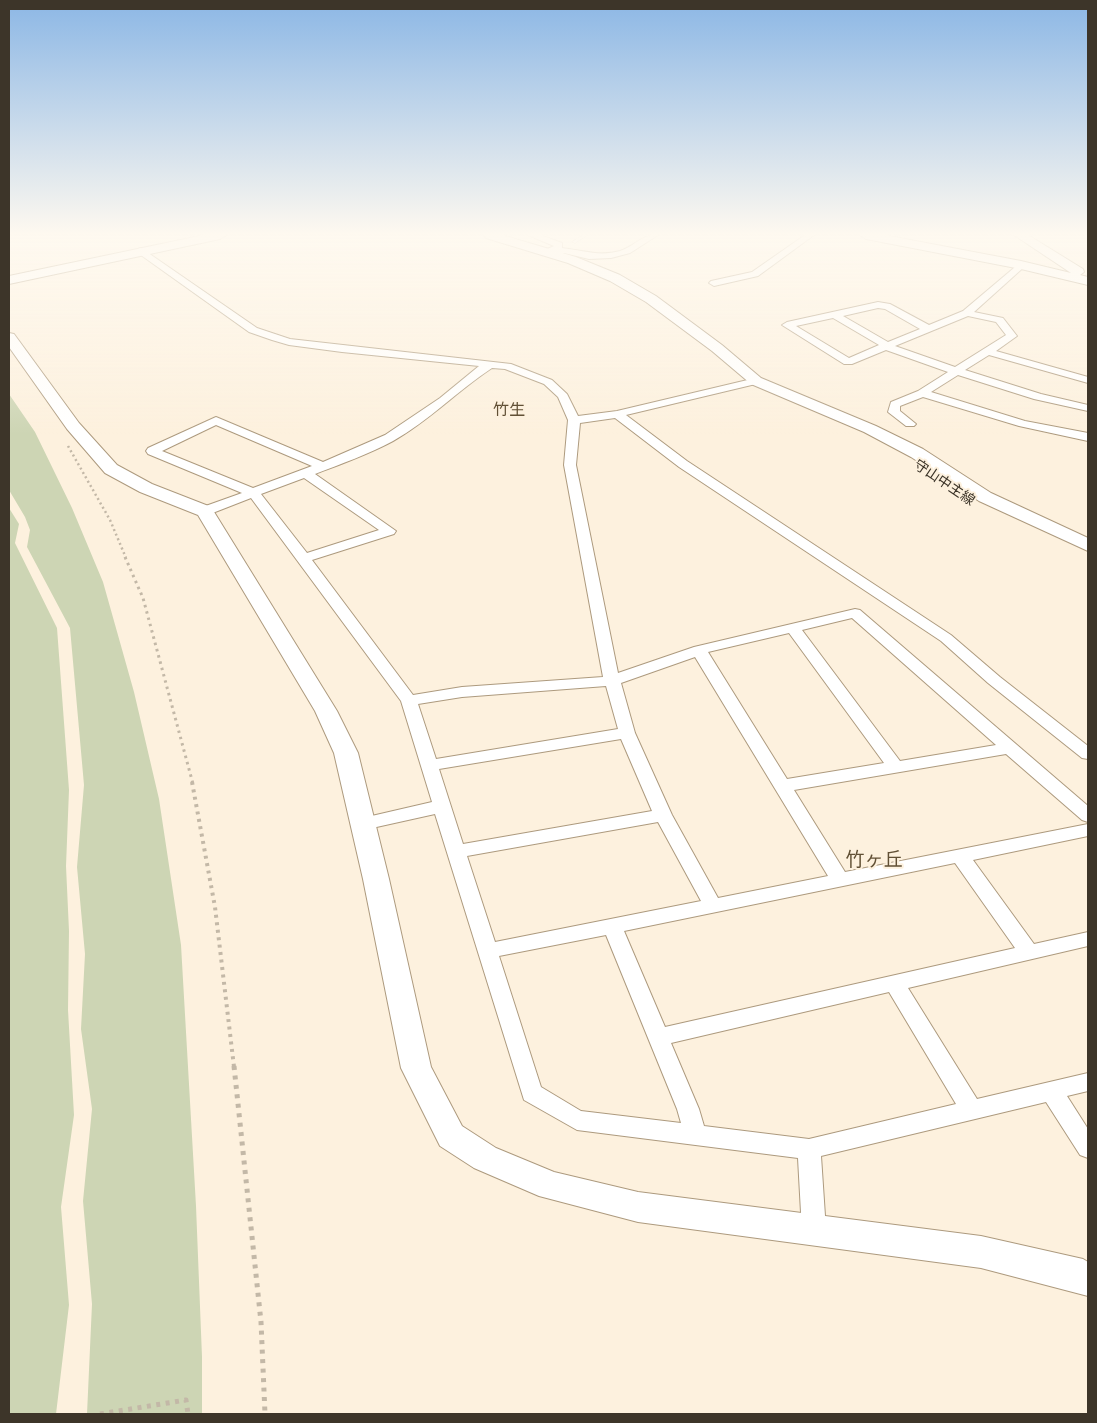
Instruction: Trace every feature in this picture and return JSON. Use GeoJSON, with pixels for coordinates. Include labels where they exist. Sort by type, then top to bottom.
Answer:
{"type":"FeatureCollection","features":[{"type":"Feature","properties":{"kind":"street"},"geometry":{"type":"LineString","coordinates":[[212,301],[253,330],[289,342],[507,366],[548,382],[563,396],[574,420],[570,465],[574,490],[612,681],[627,733],[663,815],[713,906]]}},
{"type":"Feature","properties":{"kind":"street","name":"守山中主線"},"geometry":{"type":"LineString","coordinates":[[653,301],[717,348],[756,380],[870,429],[917,453],[986,497],[1088,545]]}},
{"type":"Feature","properties":{"kind":"street"},"geometry":{"type":"LineString","coordinates":[[928,329],[887,306],[878,305],[787,325],[848,362],[967,313],[980,301]]}},
{"type":"Feature","properties":{"kind":"street"},"geometry":{"type":"LineString","coordinates":[[910,424],[894,412],[895,404],[922,393],[958,372],[1012,336],[999,320],[967,313]]}},
{"type":"Feature","properties":{"kind":"street"},"geometry":{"type":"LineString","coordinates":[[835,315],[887,346],[912,357],[1038,397],[1088,408]]}},
{"type":"Feature","properties":{"kind":"street"},"geometry":{"type":"LineString","coordinates":[[9,337],[73,426],[111,469],[146,488],[205,511],[326,711],[346,753],[416,1068],[451,1136],[485,1158],[551,1186],[638,1206],[814,1232],[981,1252],[1083,1276],[1088,1279]]}},
{"type":"Feature","properties":{"kind":"street"},"geometry":{"type":"LineString","coordinates":[[988,352],[1088,382]]}},
{"type":"Feature","properties":{"kind":"street"},"geometry":{"type":"LineString","coordinates":[[205,511],[306,473],[389,438],[444,400],[469,378],[490,364]]}},
{"type":"Feature","properties":{"kind":"street"},"geometry":{"type":"LineString","coordinates":[[574,420],[617,414],[756,380]]}},
{"type":"Feature","properties":{"kind":"street"},"geometry":{"type":"LineString","coordinates":[[922,393],[1023,424],[1088,437]]}},
{"type":"Feature","properties":{"kind":"street","name":"守山中主線"},"geometry":{"type":"LineString","coordinates":[[806,402],[906,458],[971,502],[1003,518],[1088,554]]}},
{"type":"Feature","properties":{"kind":"street"},"geometry":{"type":"LineString","coordinates":[[617,414],[683,464],[946,638],[994,680],[1088,754]]}},
{"type":"Feature","properties":{"kind":"street"},"geometry":{"type":"LineString","coordinates":[[323,466],[216,421],[152,451],[254,493],[409,701],[532,1093],[577,1120],[809,1149],[1088,1082]]}},
{"type":"Feature","properties":{"kind":"street"},"geometry":{"type":"LineString","coordinates":[[304,558],[389,531],[306,473]]}},
{"type":"Feature","properties":{"kind":"street"},"geometry":{"type":"LineString","coordinates":[[409,701],[462,692],[612,681],[699,650],[855,613],[1088,816]]}},
{"type":"Feature","properties":{"kind":"street"},"geometry":{"type":"LineString","coordinates":[[792,627],[896,767]]}},
{"type":"Feature","properties":{"kind":"street"},"geometry":{"type":"LineString","coordinates":[[699,650],[840,880]]}},
{"type":"Feature","properties":{"kind":"street"},"geometry":{"type":"LineString","coordinates":[[430,765],[627,733]]}},
{"type":"Feature","properties":{"kind":"street"},"geometry":{"type":"LineString","coordinates":[[782,786],[1010,748]]}},
{"type":"Feature","properties":{"kind":"street"},"geometry":{"type":"LineString","coordinates":[[363,824],[443,806]]}},
{"type":"Feature","properties":{"kind":"street"},"geometry":{"type":"LineString","coordinates":[[457,850],[663,815]]}},
{"type":"Feature","properties":{"kind":"street"},"geometry":{"type":"LineString","coordinates":[[488,950],[1088,830]]}},
{"type":"Feature","properties":{"kind":"street"},"geometry":{"type":"LineString","coordinates":[[960,856],[1030,953]]}},
{"type":"Feature","properties":{"kind":"street"},"geometry":{"type":"LineString","coordinates":[[612,926],[688,1109],[695,1134]]}},
{"type":"Feature","properties":{"kind":"street"},"geometry":{"type":"LineString","coordinates":[[658,1037],[1088,939]]}},
{"type":"Feature","properties":{"kind":"street"},"geometry":{"type":"LineString","coordinates":[[895,984],[972,1110]]}},
{"type":"Feature","properties":{"kind":"street"},"geometry":{"type":"LineString","coordinates":[[1051,1091],[1088,1148]]}},
{"type":"Feature","properties":{"kind":"street"},"geometry":{"type":"LineString","coordinates":[[809,1149],[814,1232]]}},
{"type":"Feature","properties":{"kind":"path"},"geometry":{"type":"LineString","coordinates":[[64,439],[110,520],[143,598],[196,797],[215,907],[248,1186],[261,1322],[265,1414]]}},
{"type":"Feature","properties":{"kind":"path"},"geometry":{"type":"LineString","coordinates":[[100,1414],[186,1400],[188,1414]]}},
{"type":"Feature","properties":{"kind":"green space"},"geometry":{"type":"Polygon","coordinates":[[[9,394],[35,432],[72,508],[103,582],[134,692],[159,799],[181,945],[196,1206],[202,1357],[202,1414],[87,1414],[92,1304],[83,1201],[92,1109],[81,1029],[85,954],[77,867],[84,785],[70,628],[27,547],[30,530],[25,517],[9,490],[9,394]]]}},
{"type":"Feature","properties":{"kind":"green space"},"geometry":{"type":"Polygon","coordinates":[[[9,508],[19,524],[15,543],[57,628],[69,790],[66,866],[69,931],[68,1010],[74,1115],[61,1207],[69,1305],[56,1414],[9,1414],[9,508]]]}},
{"type":"Feature","properties":{"kind":"district","name":"竹生"},"geometry":{"type":"Point","coordinates":[509,411]}},
{"type":"Feature","properties":{"kind":"district","name":"竹ヶ丘"},"geometry":{"type":"Point","coordinates":[874,861]}}]}
